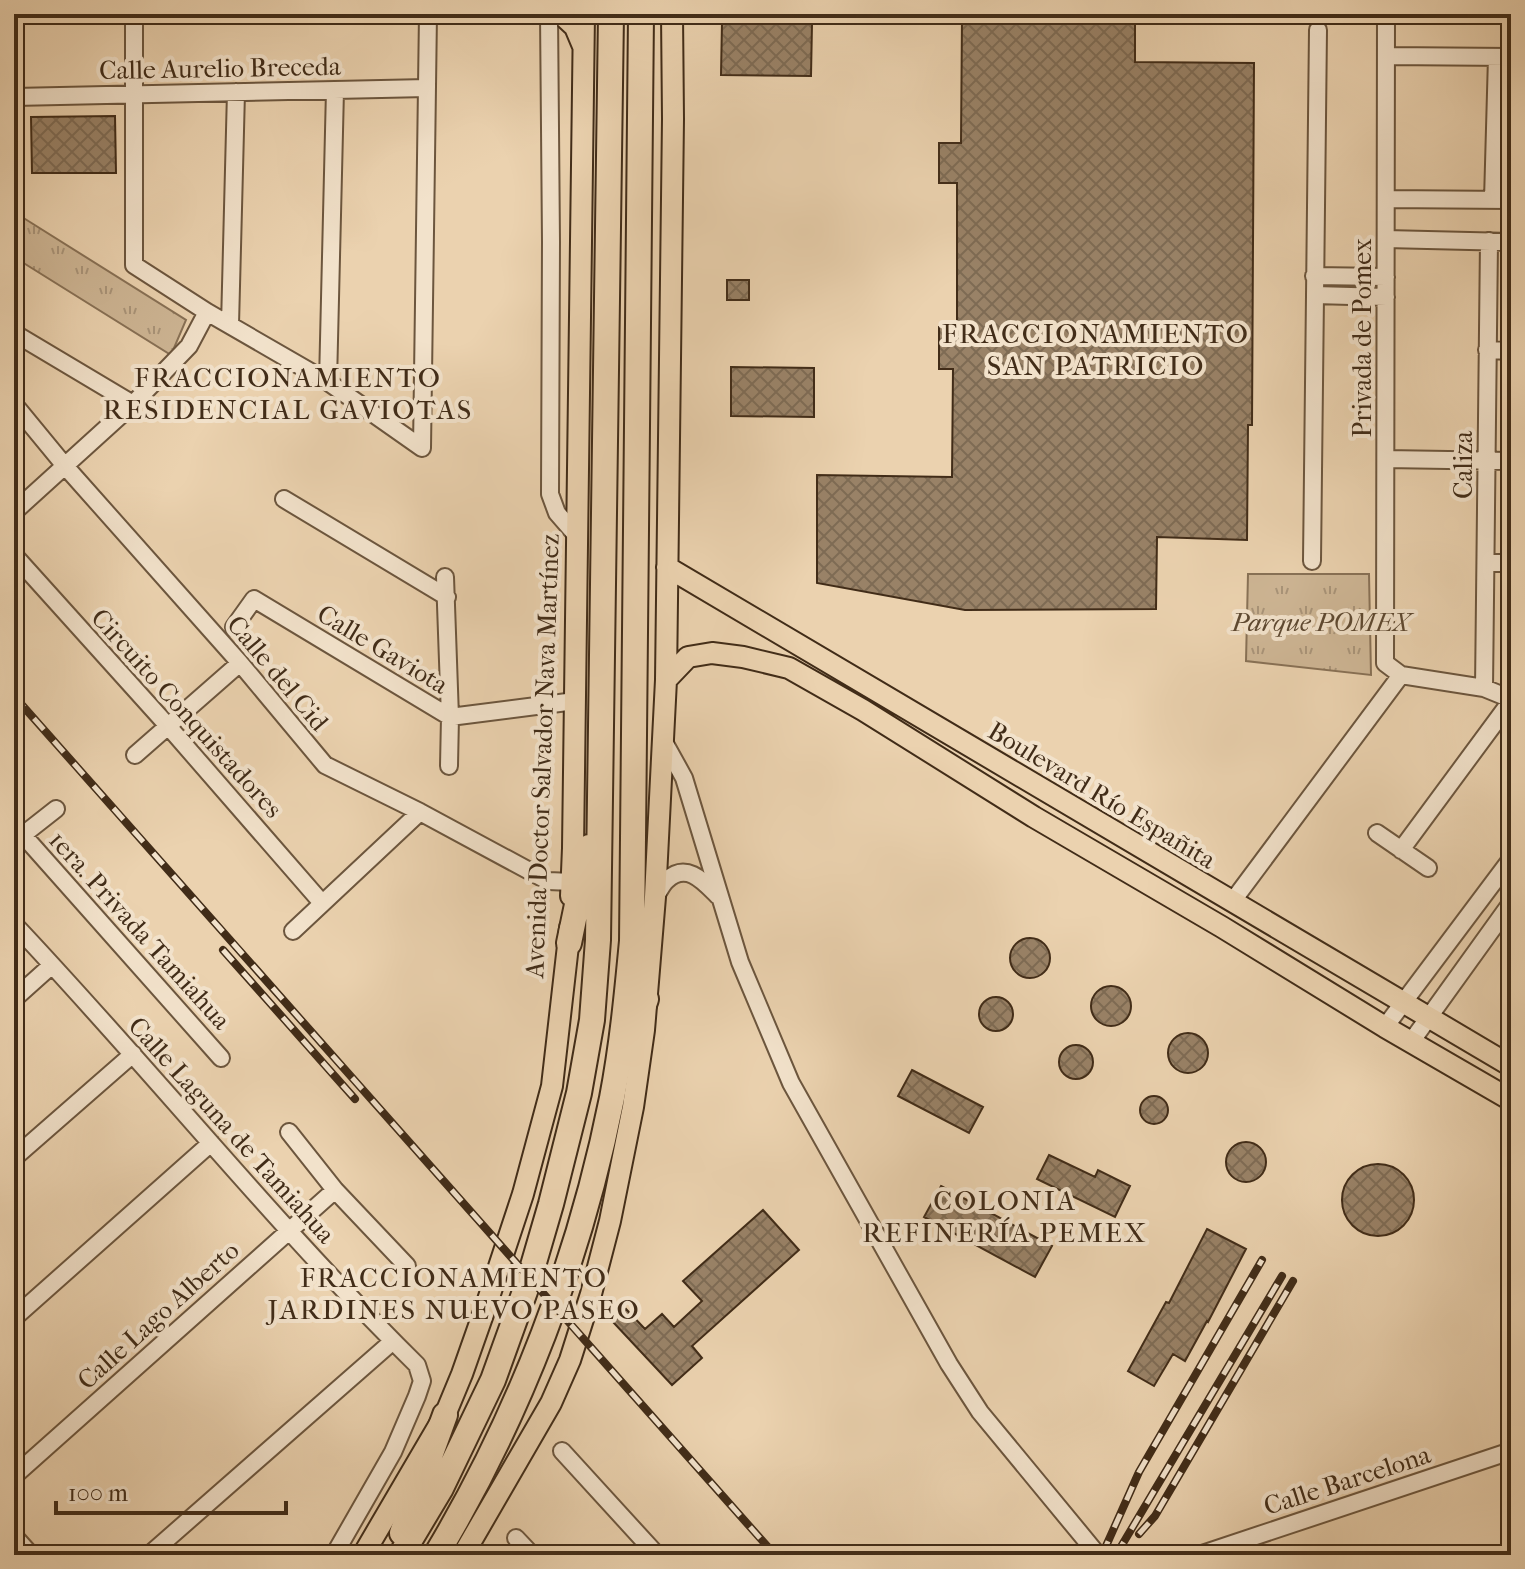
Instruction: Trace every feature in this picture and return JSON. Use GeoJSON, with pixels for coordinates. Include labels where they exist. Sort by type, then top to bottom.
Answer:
{"type":"FeatureCollection","features":[{"type":"Feature","properties":{"kind":"highway"},"geometry":{"type":"LineString","coordinates":[[401,1555],[441,1488],[493,1380],[528,1283],[579,1093],[592,1020],[598,940],[601,790],[611,14]]}},
{"type":"Feature","properties":{"kind":"highway"},"geometry":{"type":"LineString","coordinates":[[436,1555],[467,1504],[520,1391],[558,1294],[584,1213],[612,1099],[624,1024],[632,941],[641,14]]}},
{"type":"Feature","properties":{"kind":"highway"},"geometry":{"type":"LineString","coordinates":[[569,943],[601,790]]}},
{"type":"Feature","properties":{"kind":"highway"},"geometry":{"type":"LineString","coordinates":[[612,1099],[646,999]]}},
{"type":"Feature","properties":{"kind":"highway"},"geometry":{"type":"LineString","coordinates":[[394,1555],[445,1415]]}},
{"type":"Feature","properties":{"kind":"main road"},"geometry":{"type":"LineString","coordinates":[[561,14],[575,27],[584,50]]}},
{"type":"Feature","properties":{"kind":"main road","name":"Avenida Doctor Salvador Nava Martínez"},"geometry":{"type":"LineString","coordinates":[[363,1555],[445,1415],[462,1374],[523,1194],[552,1086],[569,943],[572,882],[584,14]]}},
{"type":"Feature","properties":{"kind":"main road"},"geometry":{"type":"LineString","coordinates":[[463,1555],[551,1403],[570,1360],[591,1294],[633,1107],[655,897],[666,680],[672,14]]}},
{"type":"Feature","properties":{"kind":"main road","name":"Boulevard Río Españita"},"geometry":{"type":"LineString","coordinates":[[667,567],[1511,1066]]}},
{"type":"Feature","properties":{"kind":"main road","name":"Boulevard Río Españita"},"geometry":{"type":"LineString","coordinates":[[666,680],[688,657],[712,653],[789,668],[1511,1100]]}},
{"type":"Feature","properties":{"kind":"street"},"geometry":{"type":"LineString","coordinates":[[134,14],[134,265],[205,315],[230,325],[328,382],[422,448],[428,14]]}},
{"type":"Feature","properties":{"kind":"street"},"geometry":{"type":"LineString","coordinates":[[549,14],[550,494],[557,513],[577,536]]}},
{"type":"Feature","properties":{"kind":"street","name":"Privada de Pomex"},"geometry":{"type":"LineString","coordinates":[[1386,14],[1385,663],[1401,675]]}},
{"type":"Feature","properties":{"kind":"street"},"geometry":{"type":"LineString","coordinates":[[1312,561],[1318,30]]}},
{"type":"Feature","properties":{"kind":"street"},"geometry":{"type":"LineString","coordinates":[[1386,56],[1504,57],[1493,200]]}},
{"type":"Feature","properties":{"kind":"street","name":"Calle Aurelio Breceda"},"geometry":{"type":"LineString","coordinates":[[14,97],[427,88]]}},
{"type":"Feature","properties":{"kind":"street"},"geometry":{"type":"LineString","coordinates":[[328,382],[335,90]]}},
{"type":"Feature","properties":{"kind":"street"},"geometry":{"type":"LineString","coordinates":[[230,325],[236,92]]}},
{"type":"Feature","properties":{"kind":"street"},"geometry":{"type":"LineString","coordinates":[[1386,199],[1511,200]]}},
{"type":"Feature","properties":{"kind":"street"},"geometry":{"type":"LineString","coordinates":[[1386,239],[1511,242]]}},
{"type":"Feature","properties":{"kind":"street","name":"Caliza"},"geometry":{"type":"LineString","coordinates":[[1484,688],[1489,241]]}},
{"type":"Feature","properties":{"kind":"street"},"geometry":{"type":"LineString","coordinates":[[1314,276],[1386,277]]}},
{"type":"Feature","properties":{"kind":"street"},"geometry":{"type":"LineString","coordinates":[[1315,295],[1386,297]]}},
{"type":"Feature","properties":{"kind":"street"},"geometry":{"type":"LineString","coordinates":[[14,512],[154,383],[189,346],[205,315]]}},
{"type":"Feature","properties":{"kind":"street"},"geometry":{"type":"LineString","coordinates":[[14,333],[133,404]]}},
{"type":"Feature","properties":{"kind":"street"},"geometry":{"type":"LineString","coordinates":[[1487,350],[1511,351]]}},
{"type":"Feature","properties":{"kind":"street","name":"Calle del Cid"},"geometry":{"type":"LineString","coordinates":[[14,404],[325,765],[548,881],[572,882]]}},
{"type":"Feature","properties":{"kind":"street"},"geometry":{"type":"LineString","coordinates":[[1386,459],[1511,461]]}},
{"type":"Feature","properties":{"kind":"street"},"geometry":{"type":"LineString","coordinates":[[284,499],[447,597]]}},
{"type":"Feature","properties":{"kind":"street","name":"Circuito Conquistadores"},"geometry":{"type":"LineString","coordinates":[[14,555],[322,903]]}},
{"type":"Feature","properties":{"kind":"street"},"geometry":{"type":"LineString","coordinates":[[1486,563],[1511,563]]}},
{"type":"Feature","properties":{"kind":"street"},"geometry":{"type":"LineString","coordinates":[[445,577],[449,766]]}},
{"type":"Feature","properties":{"kind":"street","name":"Calle Gaviota"},"geometry":{"type":"LineString","coordinates":[[234,627],[254,599],[450,717],[575,701]]}},
{"type":"Feature","properties":{"kind":"street"},"geometry":{"type":"LineString","coordinates":[[135,755],[240,663]]}},
{"type":"Feature","properties":{"kind":"street"},"geometry":{"type":"LineString","coordinates":[[1232,902],[1401,675],[1484,688],[1511,700],[1401,850]]}},
{"type":"Feature","properties":{"kind":"street"},"geometry":{"type":"LineString","coordinates":[[663,740],[684,778],[740,962],[791,1083],[949,1364],[980,1412],[1098,1555]]}},
{"type":"Feature","properties":{"kind":"street"},"geometry":{"type":"LineString","coordinates":[[18,838],[56,809]]}},
{"type":"Feature","properties":{"kind":"street"},"geometry":{"type":"LineString","coordinates":[[293,931],[420,812]]}},
{"type":"Feature","properties":{"kind":"street"},"geometry":{"type":"LineString","coordinates":[[1377,833],[1428,868]]}},
{"type":"Feature","properties":{"kind":"street","name":"1era. Privada Tamiahua"},"geometry":{"type":"LineString","coordinates":[[18,838],[221,1058]]}},
{"type":"Feature","properties":{"kind":"street"},"geometry":{"type":"LineString","coordinates":[[1385,1027],[1511,859]]}},
{"type":"Feature","properties":{"kind":"street"},"geometry":{"type":"LineString","coordinates":[[655,897],[668,879],[687,873],[696,875],[722,900]]}},
{"type":"Feature","properties":{"kind":"street"},"geometry":{"type":"LineString","coordinates":[[1411,1042],[1511,903]]}},
{"type":"Feature","properties":{"kind":"street","name":"Calle Laguna de Tamiahua"},"geometry":{"type":"LineString","coordinates":[[14,924],[289,1231],[417,1365],[422,1381],[393,1452],[334,1555]]}},
{"type":"Feature","properties":{"kind":"street"},"geometry":{"type":"LineString","coordinates":[[14,999],[52,965]]}},
{"type":"Feature","properties":{"kind":"street"},"geometry":{"type":"LineString","coordinates":[[14,1158],[133,1054]]}},
{"type":"Feature","properties":{"kind":"street"},"geometry":{"type":"LineString","coordinates":[[289,1132],[335,1190],[407,1266]]}},
{"type":"Feature","properties":{"kind":"street"},"geometry":{"type":"LineString","coordinates":[[14,1318],[211,1143]]}},
{"type":"Feature","properties":{"kind":"street","name":"Calle Lago Alberto"},"geometry":{"type":"LineString","coordinates":[[14,1476],[335,1190]]}},
{"type":"Feature","properties":{"kind":"street"},"geometry":{"type":"LineString","coordinates":[[149,1555],[393,1341]]}},
{"type":"Feature","properties":{"kind":"street"},"geometry":{"type":"LineString","coordinates":[[562,1451],[657,1555]]}},
{"type":"Feature","properties":{"kind":"street","name":"Calle Barcelona"},"geometry":{"type":"LineString","coordinates":[[1199,1555],[1511,1451]]}},
{"type":"Feature","properties":{"kind":"street"},"geometry":{"type":"LineString","coordinates":[[14,1536],[31,1555]]}},
{"type":"Feature","properties":{"kind":"street"},"geometry":{"type":"LineString","coordinates":[[516,1538],[532,1555]]}},
{"type":"Feature","properties":{"kind":"green space"},"geometry":{"type":"Polygon","coordinates":[[[14,212],[186,320],[171,355],[14,257],[14,212]]]}},
{"type":"Feature","properties":{"kind":"green space","name":"Parque POMEX"},"geometry":{"type":"Polygon","coordinates":[[[1248,574],[1369,574],[1371,675],[1246,661],[1248,574]]]}},
{"type":"Feature","properties":{"kind":"building"},"geometry":{"type":"Polygon","coordinates":[[[962,19],[1135,20],[1135,62],[1254,63],[1252,425],[1248,425],[1247,540],[1157,537],[1156,609],[965,610],[817,583],[817,475],[952,477],[953,369],[939,369],[939,327],[957,327],[957,183],[939,183],[939,143],[961,143],[962,19]]]}},
{"type":"Feature","properties":{"kind":"building"},"geometry":{"type":"Polygon","coordinates":[[[722,23],[812,24],[811,76],[721,75],[722,23]]]}},
{"type":"Feature","properties":{"kind":"building"},"geometry":{"type":"Polygon","coordinates":[[[115,116],[116,173],[32,173],[31,117],[115,116]]]}},
{"type":"Feature","properties":{"kind":"building"},"geometry":{"type":"Polygon","coordinates":[[[727,280],[749,280],[749,300],[727,300],[727,280]]]}},
{"type":"Feature","properties":{"kind":"building"},"geometry":{"type":"Polygon","coordinates":[[[731,367],[814,368],[814,417],[731,416],[731,367]]]}},
{"type":"Feature","properties":{"kind":"building"},"geometry":{"type":"Polygon","coordinates":[[[1030,938],[1044,944],[1050,958],[1044,972],[1030,978],[1016,972],[1010,958],[1016,944],[1030,938]]]}},
{"type":"Feature","properties":{"kind":"building"},"geometry":{"type":"Polygon","coordinates":[[[1111,986],[1125,992],[1131,1006],[1125,1020],[1111,1026],[1097,1020],[1091,1006],[1097,992],[1111,986]]]}},
{"type":"Feature","properties":{"kind":"building"},"geometry":{"type":"Polygon","coordinates":[[[996,997],[1008,1002],[1013,1014],[1008,1026],[996,1031],[984,1026],[979,1014],[984,1002],[996,997]]]}},
{"type":"Feature","properties":{"kind":"building"},"geometry":{"type":"Polygon","coordinates":[[[1188,1033],[1202,1039],[1208,1053],[1202,1067],[1188,1073],[1174,1067],[1168,1053],[1174,1039],[1188,1033]]]}},
{"type":"Feature","properties":{"kind":"building"},"geometry":{"type":"Polygon","coordinates":[[[1076,1045],[1088,1050],[1093,1062],[1088,1074],[1076,1079],[1064,1074],[1059,1062],[1064,1050],[1076,1045]]]}},
{"type":"Feature","properties":{"kind":"building"},"geometry":{"type":"Polygon","coordinates":[[[912,1070],[983,1107],[969,1133],[898,1096],[912,1070]]]}},
{"type":"Feature","properties":{"kind":"building"},"geometry":{"type":"Polygon","coordinates":[[[1154,1096],[1164,1100],[1168,1110],[1164,1120],[1154,1124],[1144,1120],[1140,1110],[1144,1100],[1154,1096]]]}},
{"type":"Feature","properties":{"kind":"building"},"geometry":{"type":"Polygon","coordinates":[[[1246,1142],[1260,1148],[1266,1162],[1260,1176],[1246,1182],[1232,1176],[1226,1162],[1232,1148],[1246,1142]]]}},
{"type":"Feature","properties":{"kind":"building"},"geometry":{"type":"Polygon","coordinates":[[[1049,1155],[1095,1177],[1098,1170],[1130,1186],[1115,1217],[1037,1179],[1049,1155]]]}},
{"type":"Feature","properties":{"kind":"building"},"geometry":{"type":"Polygon","coordinates":[[[1385,1164],[1404,1174],[1412,1186],[1412,1214],[1404,1226],[1392,1234],[1371,1236],[1352,1226],[1344,1214],[1342,1193],[1352,1174],[1364,1166],[1385,1164]]]}},
{"type":"Feature","properties":{"kind":"building"},"geometry":{"type":"Polygon","coordinates":[[[941,1186],[1052,1246],[1035,1277],[924,1217],[941,1186]]]}},
{"type":"Feature","properties":{"kind":"building"},"geometry":{"type":"Polygon","coordinates":[[[763,1210],[799,1250],[692,1346],[702,1358],[672,1385],[613,1322],[626,1309],[645,1329],[662,1314],[674,1327],[702,1301],[683,1281],[763,1210]]]}},
{"type":"Feature","properties":{"kind":"building"},"geometry":{"type":"Polygon","coordinates":[[[1207,1229],[1246,1249],[1185,1361],[1173,1354],[1154,1386],[1128,1371],[1166,1302],[1169,1303],[1207,1229]]]}},
{"type":"Feature","properties":{"kind":"railway"},"geometry":{"type":"LineString","coordinates":[[14,696],[775,1555]]}},
{"type":"Feature","properties":{"kind":"railway"},"geometry":{"type":"LineString","coordinates":[[223,950],[355,1099]]}},
{"type":"Feature","properties":{"kind":"railway"},"geometry":{"type":"LineString","coordinates":[[1102,1555],[1139,1472],[1262,1260]]}},
{"type":"Feature","properties":{"kind":"railway"},"geometry":{"type":"LineString","coordinates":[[1116,1555],[1282,1276]]}},
{"type":"Feature","properties":{"kind":"railway"},"geometry":{"type":"LineString","coordinates":[[1139,1534],[1155,1516],[1293,1281]]}},
{"type":"Feature","properties":{"kind":"district","name":"FRACCIONAMIENTO SAN PATRICIO"},"geometry":{"type":"Point","coordinates":[1096,349]}},
{"type":"Feature","properties":{"kind":"district","name":"FRACCIONAMIENTO RESIDENCIAL GAVIOTAS"},"geometry":{"type":"Point","coordinates":[288,393]}},
{"type":"Feature","properties":{"kind":"district","name":"COLONIA REFINERÍA PEMEX"},"geometry":{"type":"Point","coordinates":[1005,1216]}},
{"type":"Feature","properties":{"kind":"district","name":"FRACCIONAMIENTO JARDINES NUEVO PASEO"},"geometry":{"type":"Point","coordinates":[454,1293]}}]}
